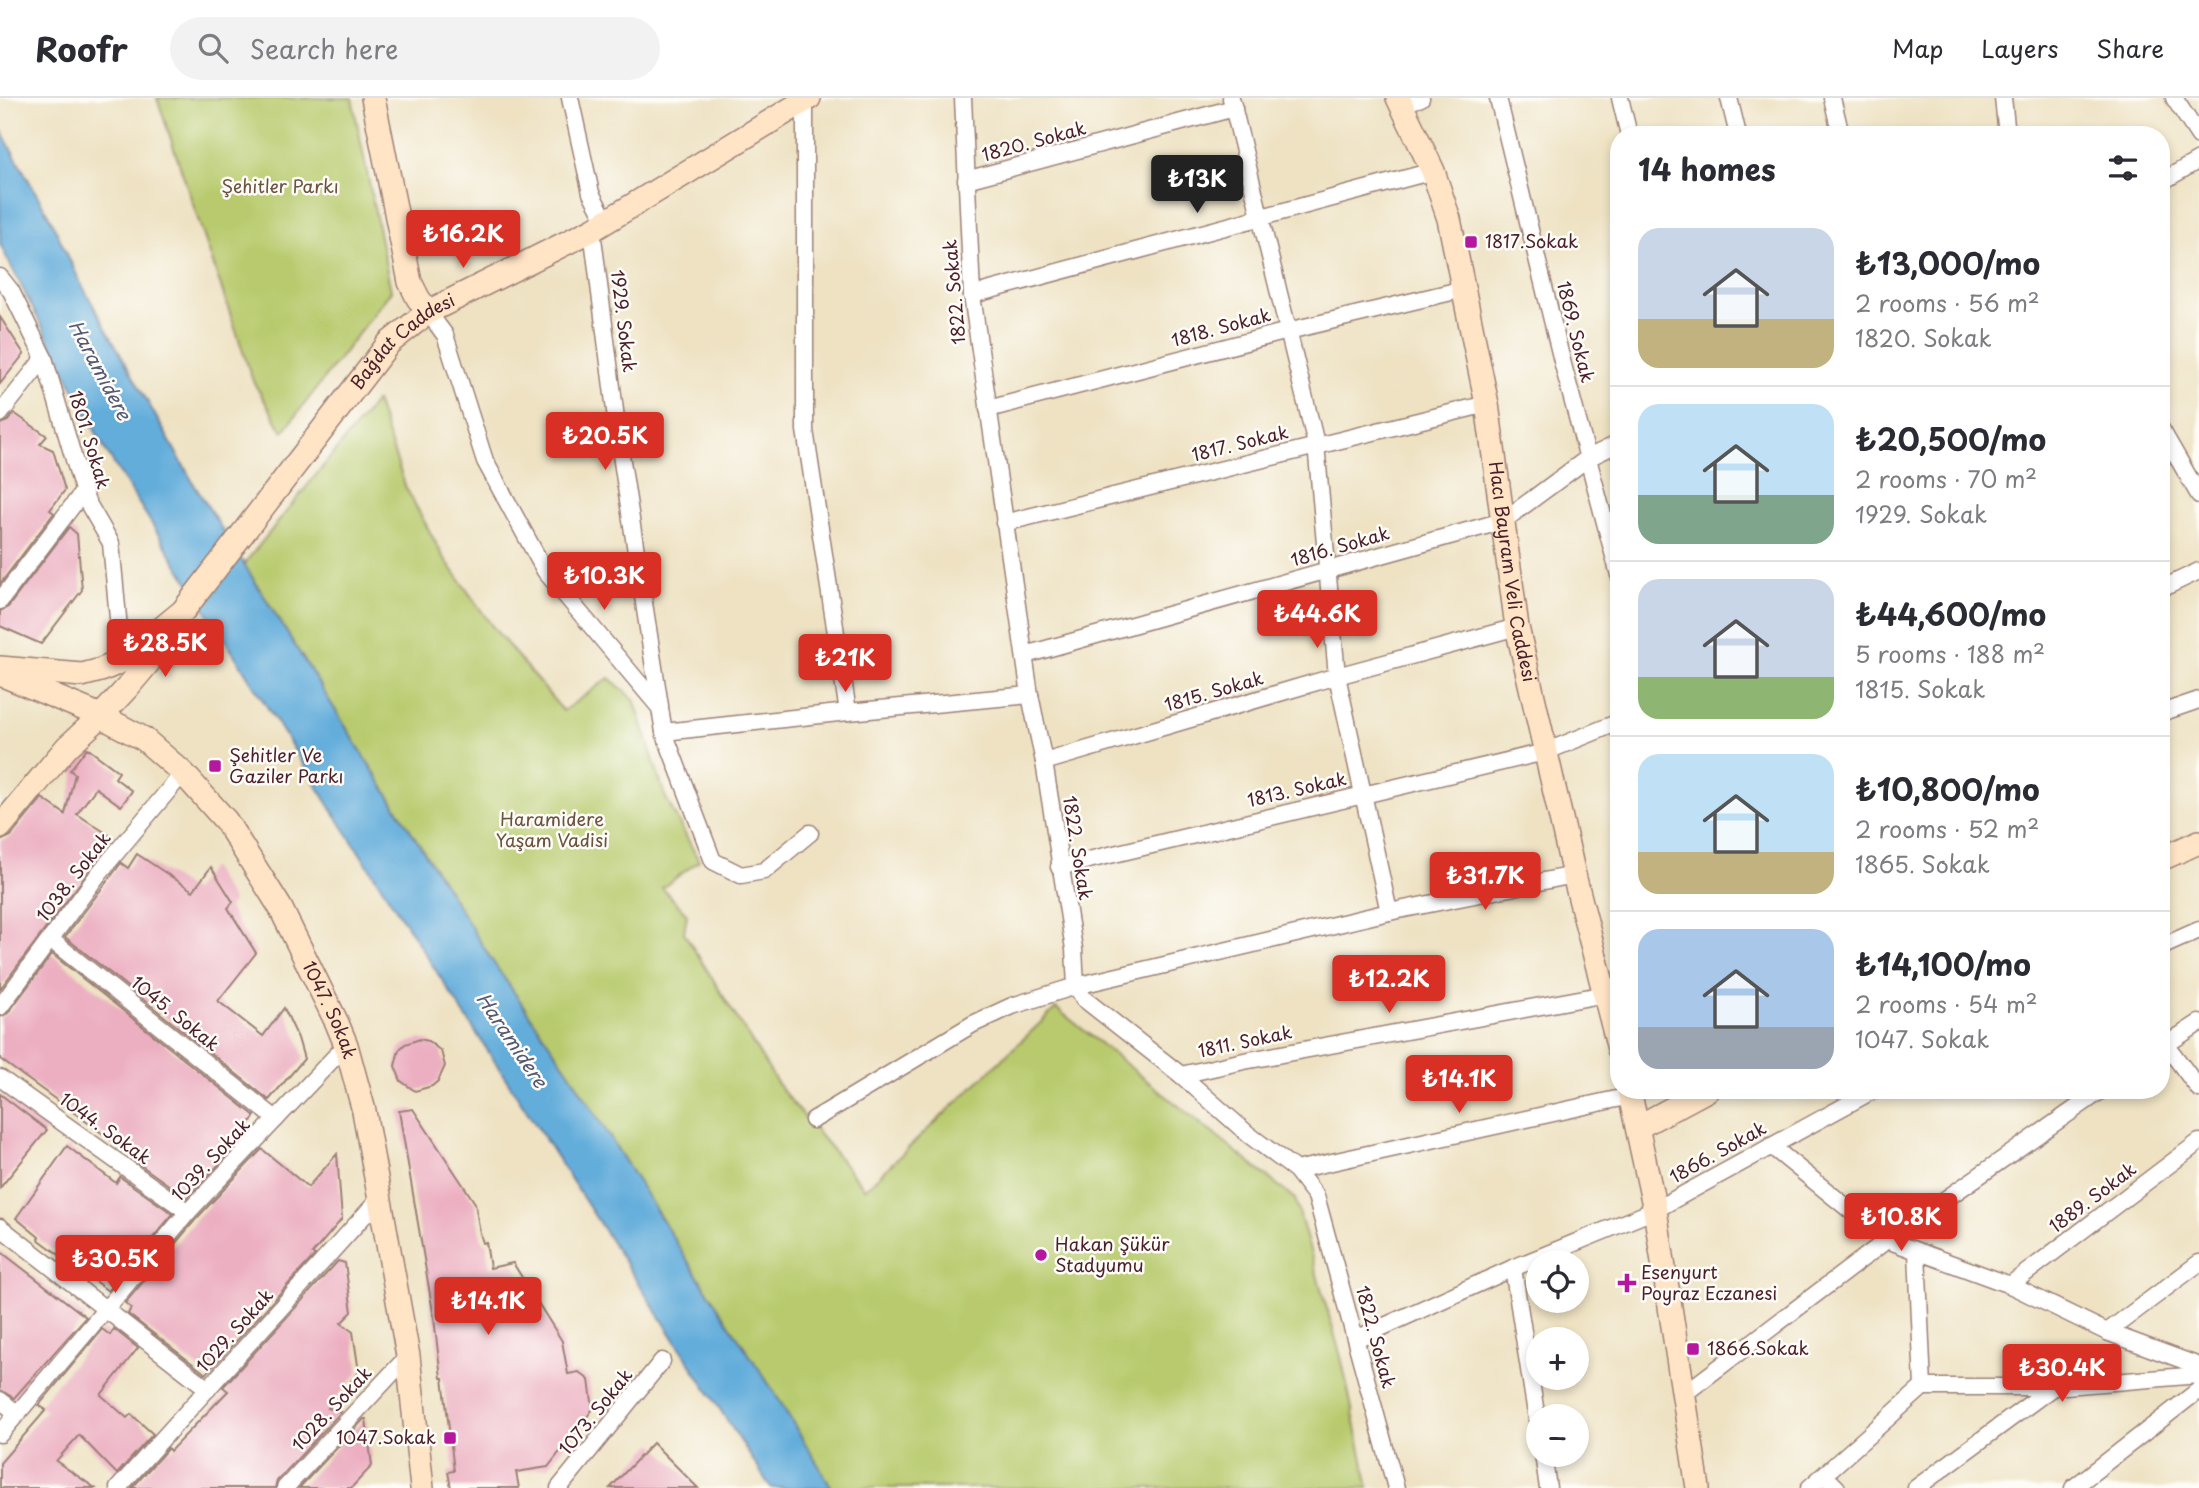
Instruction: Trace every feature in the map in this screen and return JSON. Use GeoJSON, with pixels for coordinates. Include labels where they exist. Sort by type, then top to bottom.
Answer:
{"type":"FeatureCollection","features":[{"type":"Feature","properties":{"kind":"main road"},"geometry":{"type":"LineString","coordinates":[[373,98],[410,282],[428,312]]}},
{"type":"Feature","properties":{"kind":"main road","name":"Bağdat Caddesi"},"geometry":{"type":"LineString","coordinates":[[183,611],[389,343],[428,312],[599,226],[807,99]]}},
{"type":"Feature","properties":{"kind":"main road","name":"Hacı Bayram Veli Caddesi"},"geometry":{"type":"LineString","coordinates":[[1407,100],[1449,219],[1487,404],[1517,627],[1574,876],[1610,1011]]}},
{"type":"Feature","properties":{"kind":"main road"},"geometry":{"type":"LineString","coordinates":[[0,671],[82,675],[122,661],[183,611]]}},
{"type":"Feature","properties":{"kind":"main road"},"geometry":{"type":"LineString","coordinates":[[0,827],[67,747],[101,716],[167,641],[183,611]]}},
{"type":"Feature","properties":{"kind":"main road","name":"1047. Sokak"},"geometry":{"type":"LineString","coordinates":[[0,671],[101,716],[144,739],[183,774],[226,821],[280,907],[346,1045],[364,1111],[408,1356],[422,1488]]}},
{"type":"Feature","properties":{"kind":"main road"},"geometry":{"type":"LineString","coordinates":[[2170,855],[2199,842]]}},
{"type":"Feature","properties":{"kind":"main road"},"geometry":{"type":"LineString","coordinates":[[1631,1099],[1655,1210],[1698,1488]]}},
{"type":"Feature","properties":{"kind":"main road"},"geometry":{"type":"LineString","coordinates":[[1638,1127],[1690,1099]]}},
{"type":"Feature","properties":{"kind":"street","name":"1929. Sokak"},"geometry":{"type":"LineString","coordinates":[[570,98],[599,226],[619,442],[664,732],[713,861],[741,875],[764,871],[810,833]]}},
{"type":"Feature","properties":{"kind":"street","name":"1822. Sokak"},"geometry":{"type":"LineString","coordinates":[[963,98],[972,295],[1030,695],[1044,762],[1074,949],[1076,986],[1084,999],[1181,1075],[1249,1135],[1296,1170],[1316,1196],[1396,1488]]}},
{"type":"Feature","properties":{"kind":"street","name":"1869. Sokak"},"geometry":{"type":"LineString","coordinates":[[1498,98],[1562,361],[1610,541]]}},
{"type":"Feature","properties":{"kind":"street"},"geometry":{"type":"LineString","coordinates":[[1620,98],[1627,126]]}},
{"type":"Feature","properties":{"kind":"street"},"geometry":{"type":"LineString","coordinates":[[1729,98],[1736,126]]}},
{"type":"Feature","properties":{"kind":"street"},"geometry":{"type":"LineString","coordinates":[[1832,98],[1839,126]]}},
{"type":"Feature","properties":{"kind":"street"},"geometry":{"type":"LineString","coordinates":[[2003,98],[2006,126]]}},
{"type":"Feature","properties":{"kind":"street"},"geometry":{"type":"LineString","coordinates":[[2174,98],[2199,136]]}},
{"type":"Feature","properties":{"kind":"street"},"geometry":{"type":"LineString","coordinates":[[807,99],[805,430],[848,712]]}},
{"type":"Feature","properties":{"kind":"street"},"geometry":{"type":"LineString","coordinates":[[1232,103],[1316,444],[1337,676],[1389,912]]}},
{"type":"Feature","properties":{"kind":"street","name":"1820. Sokak"},"geometry":{"type":"LineString","coordinates":[[966,180],[1232,103]]}},
{"type":"Feature","properties":{"kind":"street"},"geometry":{"type":"LineString","coordinates":[[2170,177],[2199,160]]}},
{"type":"Feature","properties":{"kind":"street"},"geometry":{"type":"LineString","coordinates":[[972,295],[1433,171]]}},
{"type":"Feature","properties":{"kind":"street","name":"1801. Sokak"},"geometry":{"type":"LineString","coordinates":[[0,276],[11,291],[44,358],[83,492],[111,543],[122,661]]}},
{"type":"Feature","properties":{"kind":"street","name":"1818. Sokak"},"geometry":{"type":"LineString","coordinates":[[988,409],[1288,331],[1464,289]]}},
{"type":"Feature","properties":{"kind":"street"},"geometry":{"type":"LineString","coordinates":[[428,312],[445,335],[485,461],[545,571],[660,708]]}},
{"type":"Feature","properties":{"kind":"street"},"geometry":{"type":"LineString","coordinates":[[0,414],[44,358]]}},
{"type":"Feature","properties":{"kind":"street","name":"1817. Sokak"},"geometry":{"type":"LineString","coordinates":[[1004,523],[1487,404]]}},
{"type":"Feature","properties":{"kind":"street"},"geometry":{"type":"LineString","coordinates":[[1503,521],[1588,458],[1610,447]]}},
{"type":"Feature","properties":{"kind":"street"},"geometry":{"type":"LineString","coordinates":[[2170,459],[2199,495]]}},
{"type":"Feature","properties":{"kind":"street"},"geometry":{"type":"LineString","coordinates":[[0,601],[83,492]]}},
{"type":"Feature","properties":{"kind":"street","name":"1816. Sokak"},"geometry":{"type":"LineString","coordinates":[[1025,655],[1503,521]]}},
{"type":"Feature","properties":{"kind":"street"},"geometry":{"type":"LineString","coordinates":[[2170,585],[2199,571]]}},
{"type":"Feature","properties":{"kind":"street","name":"1815. Sokak"},"geometry":{"type":"LineString","coordinates":[[1044,762],[1337,676],[1517,627]]}},
{"type":"Feature","properties":{"kind":"street"},"geometry":{"type":"LineString","coordinates":[[664,732],[1030,695]]}},
{"type":"Feature","properties":{"kind":"street"},"geometry":{"type":"LineString","coordinates":[[2170,710],[2199,700]]}},
{"type":"Feature","properties":{"kind":"street","name":"1813. Sokak"},"geometry":{"type":"LineString","coordinates":[[1059,867],[1545,752],[1610,726]]}},
{"type":"Feature","properties":{"kind":"street","name":"1038. Sokak"},"geometry":{"type":"LineString","coordinates":[[0,1007],[100,872],[183,774]]}},
{"type":"Feature","properties":{"kind":"street"},"geometry":{"type":"LineString","coordinates":[[813,1120],[973,1024],[1012,1006],[1076,986],[1389,912],[1574,876]]}},
{"type":"Feature","properties":{"kind":"street"},"geometry":{"type":"LineString","coordinates":[[2170,943],[2199,930]]}},
{"type":"Feature","properties":{"kind":"street","name":"1045. Sokak"},"geometry":{"type":"LineString","coordinates":[[50,939],[276,1119]]}},
{"type":"Feature","properties":{"kind":"street","name":"1811. Sokak"},"geometry":{"type":"LineString","coordinates":[[1181,1075],[1606,994]]}},
{"type":"Feature","properties":{"kind":"street"},"geometry":{"type":"LineString","coordinates":[[2170,1040],[2199,1023]]}},
{"type":"Feature","properties":{"kind":"street","name":"1039. Sokak"},"geometry":{"type":"LineString","coordinates":[[0,1434],[188,1212],[346,1045]]}},
{"type":"Feature","properties":{"kind":"street"},"geometry":{"type":"LineString","coordinates":[[2170,1053],[2199,1088]]}},
{"type":"Feature","properties":{"kind":"street","name":"1044. Sokak"},"geometry":{"type":"LineString","coordinates":[[0,1078],[188,1212]]}},
{"type":"Feature","properties":{"kind":"street"},"geometry":{"type":"LineString","coordinates":[[1296,1170],[1610,1097]]}},
{"type":"Feature","properties":{"kind":"street","name":"1866. Sokak"},"geometry":{"type":"LineString","coordinates":[[1356,1339],[1513,1268],[1655,1210],[1857,1099]]}},
{"type":"Feature","properties":{"kind":"street"},"geometry":{"type":"LineString","coordinates":[[1684,1394],[1887,1240],[2089,1099]]}},
{"type":"Feature","properties":{"kind":"street","name":"1889. Sokak"},"geometry":{"type":"LineString","coordinates":[[2010,1285],[2199,1142]]}},
{"type":"Feature","properties":{"kind":"street"},"geometry":{"type":"LineString","coordinates":[[1770,1146],[1887,1240],[2010,1285],[2107,1332],[2199,1366]]}},
{"type":"Feature","properties":{"kind":"street","name":"1029. Sokak"},"geometry":{"type":"LineString","coordinates":[[118,1488],[380,1198]]}},
{"type":"Feature","properties":{"kind":"street"},"geometry":{"type":"LineString","coordinates":[[0,1227],[208,1390]]}},
{"type":"Feature","properties":{"kind":"street"},"geometry":{"type":"LineString","coordinates":[[1917,1252],[1923,1387]]}},
{"type":"Feature","properties":{"kind":"street"},"geometry":{"type":"LineString","coordinates":[[2107,1332],[2199,1263]]}},
{"type":"Feature","properties":{"kind":"street"},"geometry":{"type":"LineString","coordinates":[[1513,1268],[1535,1404]]}},
{"type":"Feature","properties":{"kind":"street","name":"1028. Sokak"},"geometry":{"type":"LineString","coordinates":[[285,1488],[408,1356]]}},
{"type":"Feature","properties":{"kind":"street","name":"1073. Sokak"},"geometry":{"type":"LineString","coordinates":[[559,1488],[662,1360]]}},
{"type":"Feature","properties":{"kind":"street"},"geometry":{"type":"LineString","coordinates":[[1809,1488],[1923,1387],[2053,1387],[2199,1375]]}},
{"type":"Feature","properties":{"kind":"street"},"geometry":{"type":"LineString","coordinates":[[1916,1488],[2053,1387]]}},
{"type":"Feature","properties":{"kind":"street"},"geometry":{"type":"LineString","coordinates":[[2073,1488],[2199,1390]]}},
{"type":"Feature","properties":{"kind":"street"},"geometry":{"type":"LineString","coordinates":[[0,1400],[18,1414]]}},
{"type":"Feature","properties":{"kind":"street"},"geometry":{"type":"LineString","coordinates":[[1545,1467],[1548,1488]]}},
{"type":"Feature","properties":{"kind":"street"},"geometry":{"type":"LineString","coordinates":[[1824,1475],[1838,1488]]}},
{"type":"Feature","properties":{"kind":"green space","name":"Şehitler Parkı"},"geometry":{"type":"Polygon","coordinates":[[[157,98],[352,98],[391,291],[283,432],[253,381],[157,98]]]}},
{"type":"Feature","properties":{"kind":"green space","name":"Haramidere Yaşam Vadisi"},"geometry":{"type":"Polygon","coordinates":[[[376,401],[406,488],[443,556],[492,626],[563,711],[609,678],[634,699],[665,796],[699,861],[662,888],[687,914],[684,933],[781,1089],[865,1189],[1056,1008],[1295,1199],[1341,1357],[1369,1488],[832,1488],[776,1395],[569,1072],[491,959],[244,564],[376,401]]]}},
{"type":"Feature","properties":{"kind":"water","name":"Haramidere"},"geometry":{"type":"Polygon","coordinates":[[[0,129],[51,220],[80,282],[195,486],[491,959],[569,1072],[776,1395],[832,1488],[771,1488],[341,824],[104,448],[0,244],[0,129]]]}},
{"type":"Feature","properties":{"kind":"building"},"geometry":{"type":"Polygon","coordinates":[[[0,317],[24,354],[0,384],[0,317]]]}},
{"type":"Feature","properties":{"kind":"building"},"geometry":{"type":"Polygon","coordinates":[[[14,413],[47,436],[40,444],[53,450],[65,490],[50,510],[54,513],[0,584],[0,424],[8,421],[14,413]]]}},
{"type":"Feature","properties":{"kind":"building"},"geometry":{"type":"Polygon","coordinates":[[[69,527],[77,534],[82,590],[41,644],[0,626],[0,611],[8,607],[69,527]]]}},
{"type":"Feature","properties":{"kind":"building"},"geometry":{"type":"Polygon","coordinates":[[[87,748],[119,772],[115,778],[132,791],[121,806],[96,788],[77,814],[109,835],[100,848],[104,851],[0,989],[0,841],[11,836],[42,798],[65,814],[75,774],[70,770],[87,748]]]}},
{"type":"Feature","properties":{"kind":"building"},"geometry":{"type":"Polygon","coordinates":[[[137,854],[193,891],[211,867],[233,902],[228,908],[256,953],[218,1001],[263,1036],[284,1008],[304,1059],[269,1100],[65,937],[121,863],[128,868],[137,854]]]}},
{"type":"Feature","properties":{"kind":"building"},"geometry":{"type":"Polygon","coordinates":[[[52,954],[255,1116],[242,1133],[246,1136],[187,1198],[0,1059],[0,1017],[8,1013],[52,954]]]}},
{"type":"Feature","properties":{"kind":"building"},"geometry":{"type":"Polygon","coordinates":[[[420,1039],[428,1041],[441,1051],[445,1066],[438,1081],[432,1086],[415,1091],[401,1081],[395,1066],[399,1050],[405,1044],[420,1039]]]}},
{"type":"Feature","properties":{"kind":"building"},"geometry":{"type":"Polygon","coordinates":[[[0,1094],[47,1130],[0,1188],[0,1094]]]}},
{"type":"Feature","properties":{"kind":"building"},"geometry":{"type":"Polygon","coordinates":[[[413,1109],[475,1203],[490,1268],[513,1263],[562,1341],[568,1374],[579,1372],[589,1380],[593,1409],[548,1467],[516,1472],[519,1488],[451,1488],[448,1472],[454,1471],[443,1378],[399,1111],[413,1109]]]}},
{"type":"Feature","properties":{"kind":"building"},"geometry":{"type":"Polygon","coordinates":[[[67,1146],[116,1183],[120,1177],[173,1214],[108,1291],[38,1239],[39,1237],[16,1218],[67,1146]]]}},
{"type":"Feature","properties":{"kind":"building"},"geometry":{"type":"Polygon","coordinates":[[[262,1149],[308,1187],[337,1154],[342,1219],[312,1254],[315,1255],[206,1374],[128,1314],[131,1308],[125,1303],[196,1219],[262,1149]]]}},
{"type":"Feature","properties":{"kind":"building"},"geometry":{"type":"Polygon","coordinates":[[[0,1251],[86,1317],[14,1398],[0,1390],[0,1251]]]}},
{"type":"Feature","properties":{"kind":"building"},"geometry":{"type":"Polygon","coordinates":[[[338,1261],[345,1263],[352,1312],[341,1323],[353,1332],[359,1372],[328,1408],[341,1412],[277,1481],[275,1488],[132,1488],[168,1448],[170,1451],[228,1391],[223,1387],[338,1261]]]}},
{"type":"Feature","properties":{"kind":"building"},"geometry":{"type":"Polygon","coordinates":[[[102,1329],[110,1335],[114,1329],[138,1348],[101,1395],[127,1418],[131,1414],[153,1434],[117,1474],[79,1435],[56,1461],[95,1488],[0,1488],[0,1463],[46,1410],[39,1405],[102,1329]]]}},
{"type":"Feature","properties":{"kind":"building"},"geometry":{"type":"Polygon","coordinates":[[[364,1419],[372,1466],[351,1488],[299,1488],[364,1419]]]}},
{"type":"Feature","properties":{"kind":"building"},"geometry":{"type":"Polygon","coordinates":[[[653,1443],[698,1488],[610,1488],[653,1443]]]}},
{"type":"Feature","properties":{"kind":"place","name":"1817.Sokak"},"geometry":{"type":"Point","coordinates":[1471,242]}},
{"type":"Feature","properties":{"kind":"place","name":"Şehitler Ve Gaziler Parkı"},"geometry":{"type":"Point","coordinates":[215,766]}},
{"type":"Feature","properties":{"kind":"place","name":"Hakan Şükür Stadyumu"},"geometry":{"type":"Point","coordinates":[1041,1255]}},
{"type":"Feature","properties":{"kind":"place","name":"Esenyurt Poyraz Eczanesi"},"geometry":{"type":"Point","coordinates":[1627,1283]}},
{"type":"Feature","properties":{"kind":"place","name":"1866.Sokak"},"geometry":{"type":"Point","coordinates":[1693,1349]}},
{"type":"Feature","properties":{"kind":"place","name":"1047.Sokak"},"geometry":{"type":"Point","coordinates":[450,1438]}}]}
